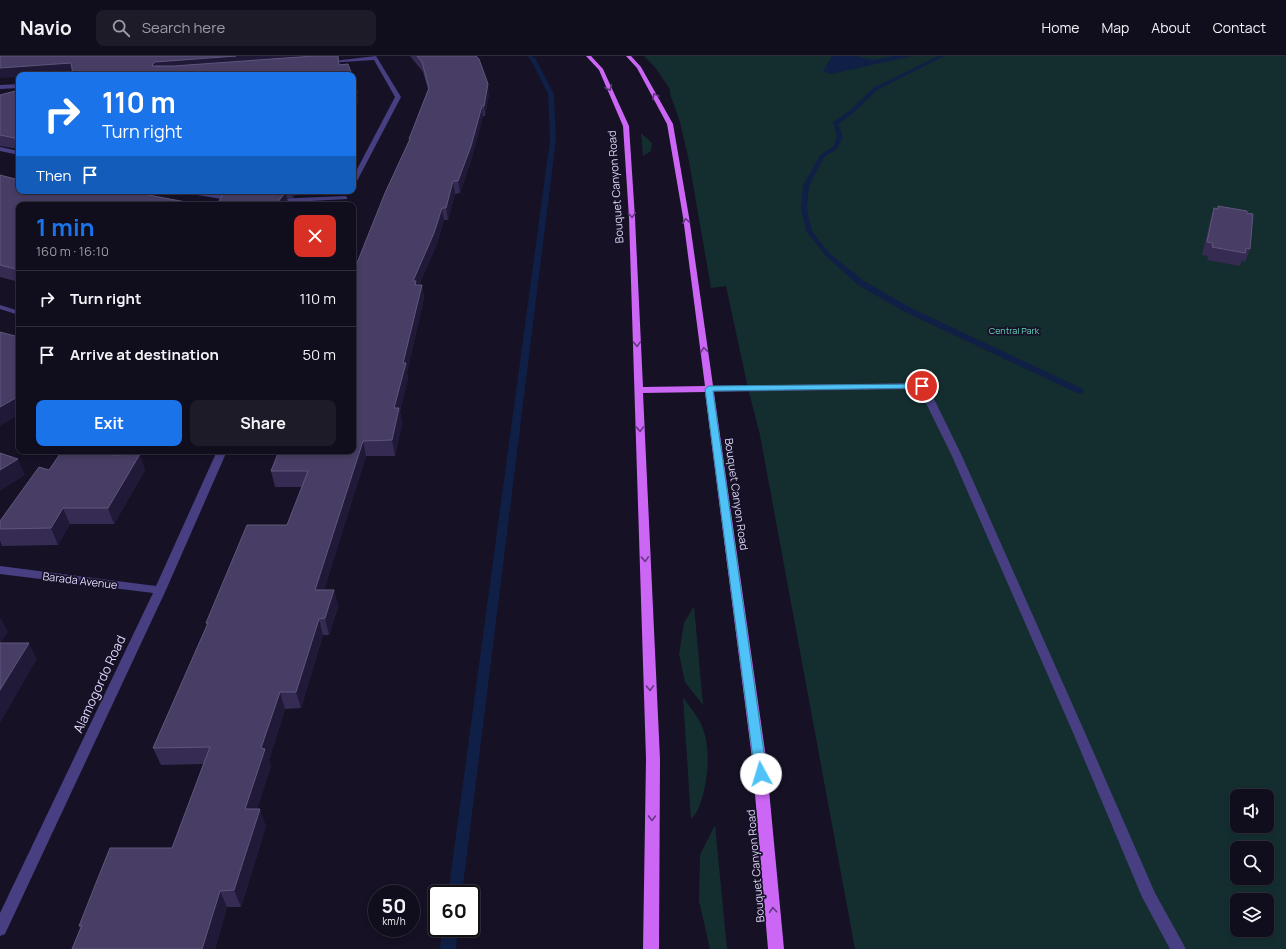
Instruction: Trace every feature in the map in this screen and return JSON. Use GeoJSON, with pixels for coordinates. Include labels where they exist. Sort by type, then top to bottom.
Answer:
{"type":"FeatureCollection","features":[{"type":"Feature","properties":{"kind":"main road","name":"Bouquet Canyon Road"},"geometry":{"type":"LineString","coordinates":[[588,56],[601,69],[626,126],[632,218],[653,759],[651,949]]}},
{"type":"Feature","properties":{"kind":"main road","name":"Bouquet Canyon Road"},"geometry":{"type":"LineString","coordinates":[[628,56],[639,67],[670,124],[686,217],[759,758],[776,949]]}},
{"type":"Feature","properties":{"kind":"main road"},"geometry":{"type":"LineString","coordinates":[[639,390],[709,389]]}},
{"type":"Feature","properties":{"kind":"street"},"geometry":{"type":"LineString","coordinates":[[321,62],[374,57],[398,97],[356,177]]}},
{"type":"Feature","properties":{"kind":"street"},"geometry":{"type":"LineString","coordinates":[[0,87],[16,86]]}},
{"type":"Feature","properties":{"kind":"street"},"geometry":{"type":"LineString","coordinates":[[0,149],[16,152]]}},
{"type":"Feature","properties":{"kind":"street"},"geometry":{"type":"LineString","coordinates":[[201,194],[244,200]]}},
{"type":"Feature","properties":{"kind":"street"},"geometry":{"type":"LineString","coordinates":[[343,202],[347,194]]}},
{"type":"Feature","properties":{"kind":"street"},"geometry":{"type":"LineString","coordinates":[[266,202],[345,198]]}},
{"type":"Feature","properties":{"kind":"street"},"geometry":{"type":"LineString","coordinates":[[0,307],[16,312]]}},
{"type":"Feature","properties":{"kind":"street"},"geometry":{"type":"LineString","coordinates":[[709,389],[922,386],[932,403],[957,456],[1080,735],[1149,897],[1178,949]]}},
{"type":"Feature","properties":{"kind":"street","name":"Alamogordo Road"},"geometry":{"type":"LineString","coordinates":[[0,929],[160,590],[221,454]]}},
{"type":"Feature","properties":{"kind":"street","name":"Barada Avenue"},"geometry":{"type":"LineString","coordinates":[[0,570],[160,590]]}},
{"type":"Feature","properties":{"kind":"green space","name":"Central Park"},"geometry":{"type":"Polygon","coordinates":[[[644,56],[1286,56],[1286,949],[855,949],[760,435],[748,388],[726,286],[711,288],[689,161],[680,122],[670,94],[670,89],[654,66],[644,56]]]}},
{"type":"Feature","properties":{"kind":"green space"},"geometry":{"type":"Polygon","coordinates":[[[641,133],[652,143],[651,151],[643,156],[641,133]]]}},
{"type":"Feature","properties":{"kind":"green space"},"geometry":{"type":"Polygon","coordinates":[[[694,606],[703,705],[685,682],[679,654],[684,623],[694,606]]]}},
{"type":"Feature","properties":{"kind":"green space"},"geometry":{"type":"Polygon","coordinates":[[[683,697],[699,720],[703,729],[706,738],[708,757],[707,777],[703,795],[695,814],[691,819],[683,697]]]}},
{"type":"Feature","properties":{"kind":"green space"},"geometry":{"type":"Polygon","coordinates":[[[715,825],[727,949],[710,949],[699,901],[700,855],[715,825]]]}},
{"type":"Feature","properties":{"kind":"water"},"geometry":{"type":"Polygon","coordinates":[[[832,56],[855,56],[873,60],[895,56],[912,56],[831,74],[823,71],[832,56]]]}},
{"type":"Feature","properties":{"kind":"building"},"geometry":{"type":"Polygon","coordinates":[[[0,56],[236,56],[155,62],[152,65],[174,66],[314,56],[338,56],[339,65],[348,64],[351,72],[73,72],[71,63],[0,68],[0,56]]]}},
{"type":"Feature","properties":{"kind":"building"},"geometry":{"type":"Polygon","coordinates":[[[417,56],[476,56],[479,59],[488,84],[484,106],[482,106],[471,146],[458,181],[453,181],[446,208],[442,208],[434,233],[413,281],[416,281],[415,285],[422,285],[403,363],[406,363],[394,408],[399,408],[392,440],[363,441],[315,590],[334,590],[325,618],[319,619],[296,692],[280,692],[261,748],[265,749],[245,809],[260,809],[234,890],[220,891],[202,949],[72,949],[82,925],[79,926],[110,848],[172,848],[210,747],[153,748],[208,623],[206,623],[247,525],[287,525],[308,471],[271,471],[278,454],[356,454],[356,266],[385,193],[410,139],[429,88],[422,62],[417,56]]]}},
{"type":"Feature","properties":{"kind":"building"},"geometry":{"type":"Polygon","coordinates":[[[16,91],[16,143],[15,138],[0,135],[0,95],[16,91]]]}},
{"type":"Feature","properties":{"kind":"building"},"geometry":{"type":"Polygon","coordinates":[[[0,175],[16,179],[16,194],[143,194],[186,202],[16,202],[16,269],[0,265],[0,175]]]}},
{"type":"Feature","properties":{"kind":"building"},"geometry":{"type":"Polygon","coordinates":[[[224,194],[284,194],[278,202],[218,202],[224,194]]]}},
{"type":"Feature","properties":{"kind":"building"},"geometry":{"type":"Polygon","coordinates":[[[1218,206],[1247,211],[1247,213],[1253,214],[1250,249],[1246,248],[1245,253],[1212,247],[1213,243],[1207,242],[1214,208],[1218,209],[1218,206]]]}},
{"type":"Feature","properties":{"kind":"building"},"geometry":{"type":"Polygon","coordinates":[[[0,332],[16,336],[16,398],[0,407],[0,332]]]}},
{"type":"Feature","properties":{"kind":"building"},"geometry":{"type":"Polygon","coordinates":[[[0,453],[18,459],[0,470],[0,453]]]}},
{"type":"Feature","properties":{"kind":"building"},"geometry":{"type":"Polygon","coordinates":[[[60,454],[140,454],[108,508],[63,508],[51,528],[0,529],[0,521],[39,467],[49,470],[60,454]]]}},
{"type":"Feature","properties":{"kind":"building"},"geometry":{"type":"Polygon","coordinates":[[[0,643],[29,643],[0,690],[0,643]]]}},
{"type":"Feature","properties":{"kind":"waterway"},"geometry":{"type":"LineString","coordinates":[[456,885],[553,140],[551,94],[533,59],[529,56]]}},
{"type":"Feature","properties":{"kind":"waterway"},"geometry":{"type":"LineString","coordinates":[[942,56],[875,89],[850,113],[835,123],[840,137],[835,148],[822,156],[806,186],[804,209],[809,231],[828,255],[861,283],[908,310],[1080,391]]}},
{"type":"Feature","properties":{"kind":"waterway"},"geometry":{"type":"LineString","coordinates":[[448,949],[449,937]]}},
{"type":"Feature","properties":{"kind":"route"},"geometry":{"type":"LineString","coordinates":[[761,774],[709,389],[922,386]]}}]}
